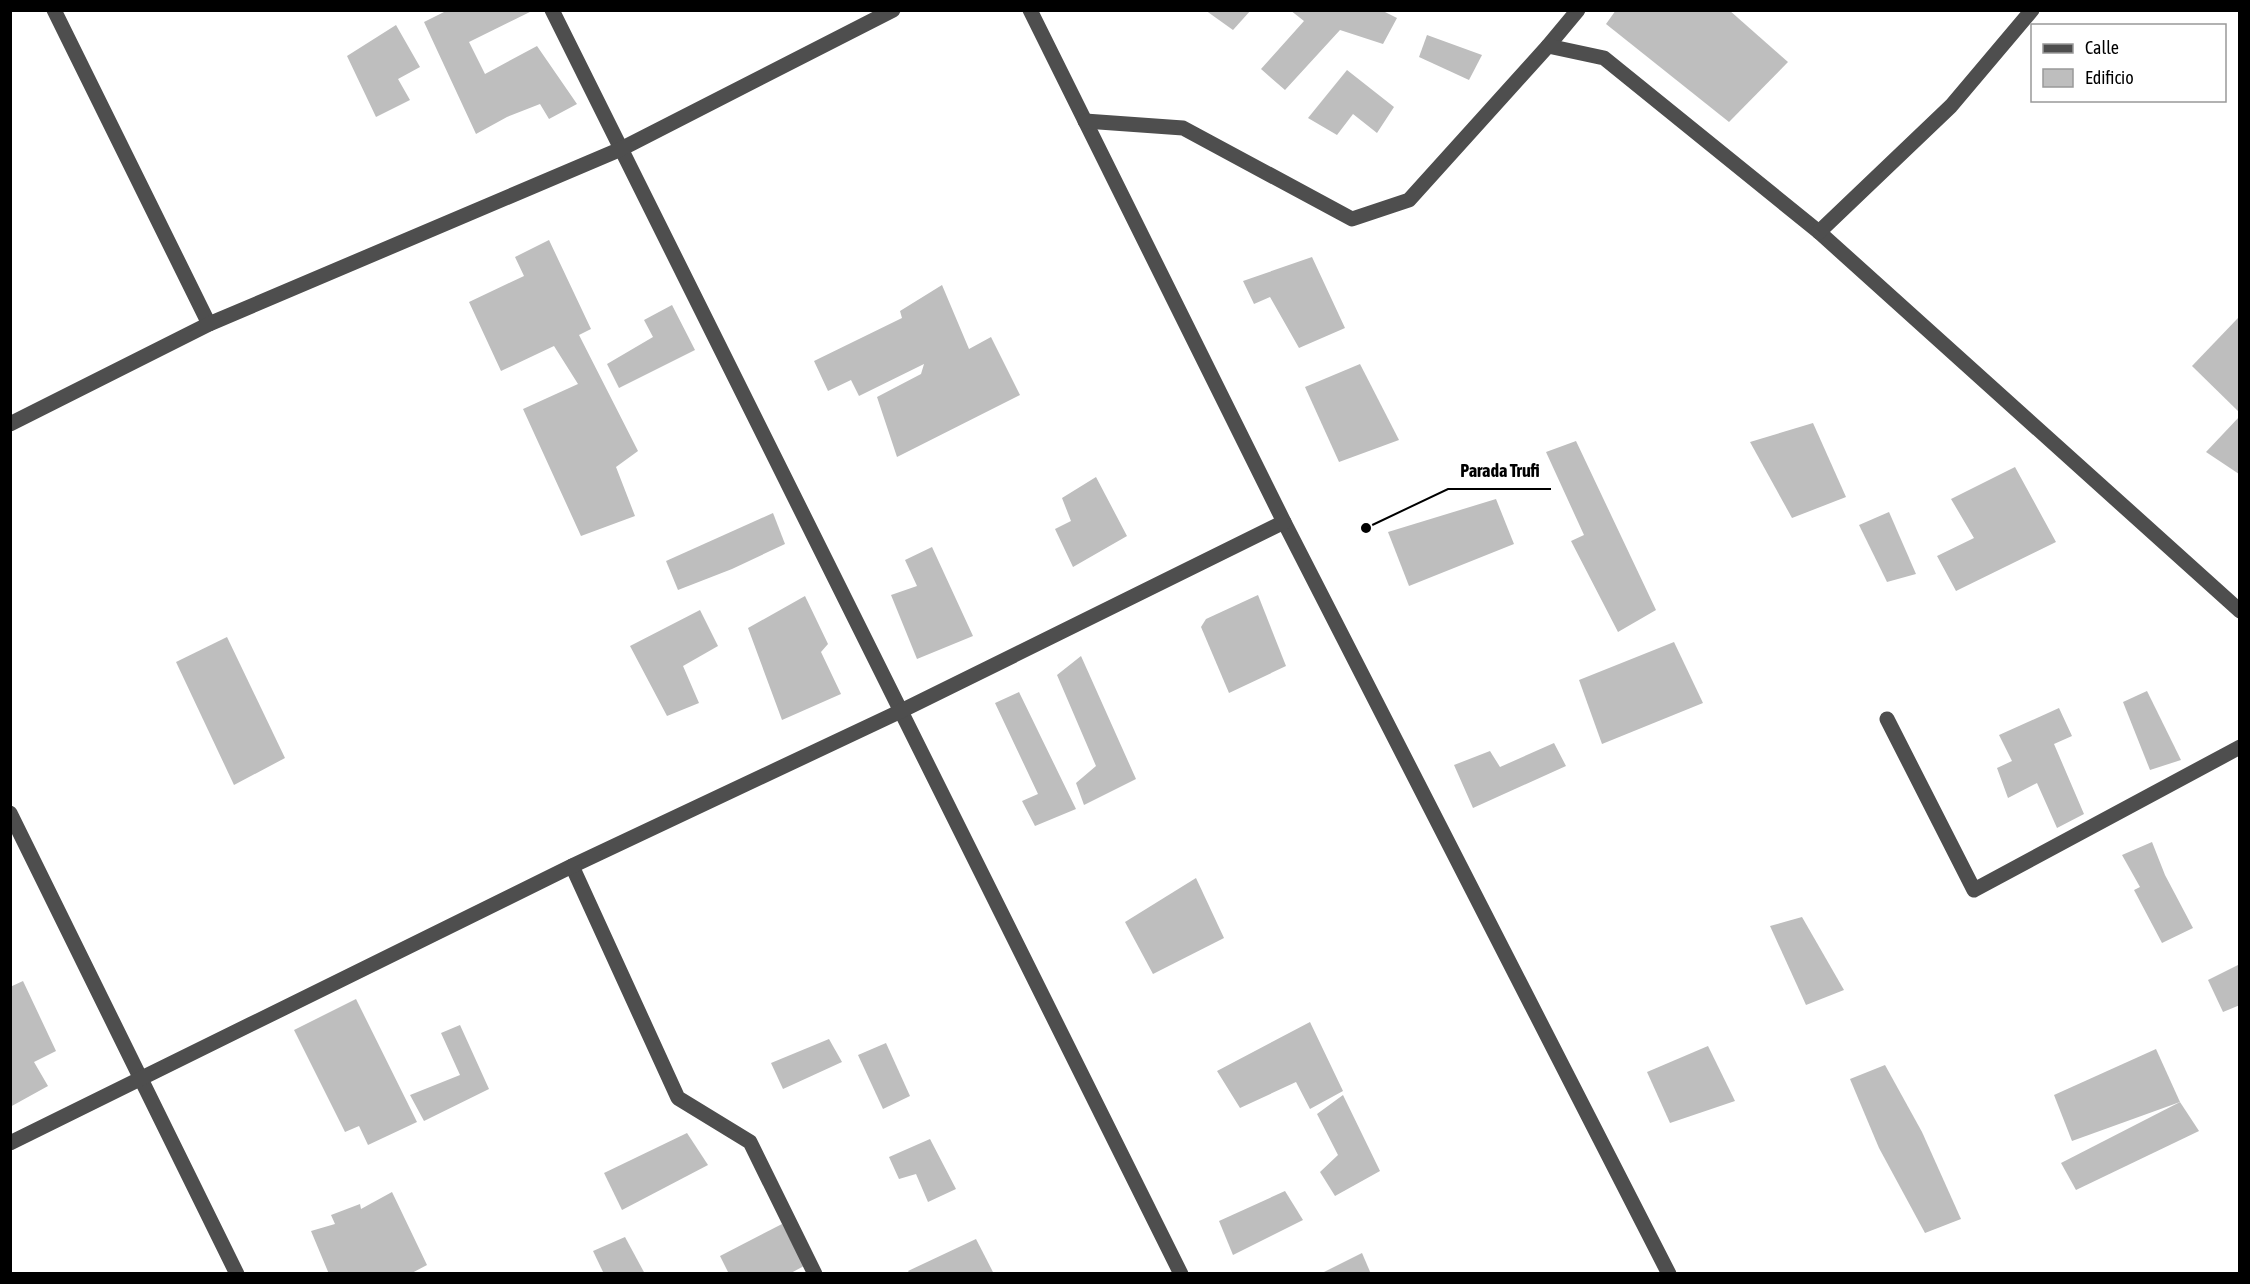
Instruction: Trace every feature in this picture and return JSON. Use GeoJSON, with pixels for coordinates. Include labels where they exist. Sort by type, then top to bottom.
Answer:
{"type":"FeatureCollection","features":[{"type":"Feature","properties":{"kind":"street"},"geometry":{"type":"LineString","coordinates":[[54,10],[208,324]]}},
{"type":"Feature","properties":{"kind":"street"},"geometry":{"type":"LineString","coordinates":[[552,10],[1181,1274]]}},
{"type":"Feature","properties":{"kind":"street"},"geometry":{"type":"LineString","coordinates":[[10,424],[208,324],[621,149],[893,10]]}},
{"type":"Feature","properties":{"kind":"street"},"geometry":{"type":"LineString","coordinates":[[1030,10],[1284,522],[1669,1274]]}},
{"type":"Feature","properties":{"kind":"street"},"geometry":{"type":"LineString","coordinates":[[1086,121],[1183,128],[1352,219],[1409,200],[1578,10]]}},
{"type":"Feature","properties":{"kind":"street"},"geometry":{"type":"LineString","coordinates":[[1819,232],[1951,106],[2032,10]]}},
{"type":"Feature","properties":{"kind":"street"},"geometry":{"type":"LineString","coordinates":[[1548,46],[1604,58],[1819,232],[2240,611]]}},
{"type":"Feature","properties":{"kind":"street"},"geometry":{"type":"LineString","coordinates":[[10,1143],[142,1081],[572,866],[901,711],[1284,522]]}},
{"type":"Feature","properties":{"kind":"street"},"geometry":{"type":"LineString","coordinates":[[1887,719],[1974,890],[2240,747]]}},
{"type":"Feature","properties":{"kind":"street"},"geometry":{"type":"LineString","coordinates":[[10,813],[237,1274]]}},
{"type":"Feature","properties":{"kind":"street"},"geometry":{"type":"LineString","coordinates":[[572,866],[678,1098],[750,1142],[815,1274]]}},
{"type":"Feature","properties":{"kind":"building"},"geometry":{"type":"Polygon","coordinates":[[[448,10],[534,10],[469,42],[485,74],[537,46],[577,104],[549,119],[540,104],[507,117],[476,134],[424,22],[448,10]]]}},
{"type":"Feature","properties":{"kind":"building"},"geometry":{"type":"Polygon","coordinates":[[[1205,10],[1251,10],[1233,30],[1205,10]]]}},
{"type":"Feature","properties":{"kind":"building"},"geometry":{"type":"Polygon","coordinates":[[[1290,10],[1381,10],[1397,18],[1383,44],[1340,30],[1285,90],[1261,69],[1304,21],[1290,10]]]}},
{"type":"Feature","properties":{"kind":"building"},"geometry":{"type":"Polygon","coordinates":[[[1616,10],[1729,10],[1788,62],[1729,122],[1606,24],[1616,10]]]}},
{"type":"Feature","properties":{"kind":"building"},"geometry":{"type":"Polygon","coordinates":[[[396,25],[420,67],[398,79],[410,100],[376,117],[347,56],[396,25]]]}},
{"type":"Feature","properties":{"kind":"building"},"geometry":{"type":"Polygon","coordinates":[[[1427,35],[1482,55],[1469,80],[1419,57],[1427,35]]]}},
{"type":"Feature","properties":{"kind":"building"},"geometry":{"type":"Polygon","coordinates":[[[1347,70],[1394,107],[1377,133],[1353,114],[1337,135],[1308,118],[1347,70]]]}},
{"type":"Feature","properties":{"kind":"building"},"geometry":{"type":"Polygon","coordinates":[[[549,240],[591,329],[579,335],[638,451],[616,467],[635,516],[581,536],[523,409],[578,384],[554,346],[501,371],[469,302],[524,276],[515,257],[549,240]]]}},
{"type":"Feature","properties":{"kind":"building"},"geometry":{"type":"Polygon","coordinates":[[[1312,257],[1345,328],[1299,348],[1270,297],[1254,304],[1243,281],[1312,257]]]}},
{"type":"Feature","properties":{"kind":"building"},"geometry":{"type":"Polygon","coordinates":[[[942,285],[969,349],[991,337],[1020,395],[897,457],[877,397],[921,374],[924,364],[859,396],[851,380],[828,391],[814,361],[902,318],[900,311],[942,285]]]}},
{"type":"Feature","properties":{"kind":"building"},"geometry":{"type":"Polygon","coordinates":[[[672,305],[695,350],[619,388],[607,364],[653,337],[644,320],[672,305]]]}},
{"type":"Feature","properties":{"kind":"building"},"geometry":{"type":"Polygon","coordinates":[[[2238,318],[2240,320],[2240,413],[2192,366],[2238,318]]]}},
{"type":"Feature","properties":{"kind":"building"},"geometry":{"type":"Polygon","coordinates":[[[1360,364],[1399,440],[1339,462],[1305,387],[1360,364]]]}},
{"type":"Feature","properties":{"kind":"building"},"geometry":{"type":"Polygon","coordinates":[[[2240,416],[2240,473],[2239,474],[2206,452],[2240,416]]]}},
{"type":"Feature","properties":{"kind":"building"},"geometry":{"type":"Polygon","coordinates":[[[1813,423],[1846,497],[1792,518],[1750,442],[1813,423]]]}},
{"type":"Feature","properties":{"kind":"building"},"geometry":{"type":"Polygon","coordinates":[[[1576,441],[1656,610],[1618,632],[1571,541],[1584,535],[1546,452],[1576,441]]]}},
{"type":"Feature","properties":{"kind":"building"},"geometry":{"type":"Polygon","coordinates":[[[2015,467],[2056,542],[1956,591],[1937,556],[1974,538],[1951,499],[2015,467]]]}},
{"type":"Feature","properties":{"kind":"building"},"geometry":{"type":"Polygon","coordinates":[[[1096,477],[1127,536],[1073,567],[1055,529],[1071,521],[1062,498],[1096,477]]]}},
{"type":"Feature","properties":{"kind":"building"},"geometry":{"type":"Polygon","coordinates":[[[1496,499],[1514,544],[1409,586],[1388,532],[1496,499]]]}},
{"type":"Feature","properties":{"kind":"building"},"geometry":{"type":"Polygon","coordinates":[[[1889,512],[1916,574],[1887,582],[1859,525],[1889,512]]]}},
{"type":"Feature","properties":{"kind":"building"},"geometry":{"type":"Polygon","coordinates":[[[773,513],[785,544],[732,569],[678,590],[666,561],[773,513]]]}},
{"type":"Feature","properties":{"kind":"building"},"geometry":{"type":"Polygon","coordinates":[[[932,547],[973,636],[917,659],[891,595],[917,586],[905,560],[932,547]]]}},
{"type":"Feature","properties":{"kind":"building"},"geometry":{"type":"Polygon","coordinates":[[[1258,595],[1286,666],[1229,693],[1201,627],[1206,619],[1258,595]]]}},
{"type":"Feature","properties":{"kind":"building"},"geometry":{"type":"Polygon","coordinates":[[[805,596],[828,644],[821,652],[841,694],[782,720],[748,628],[805,596]]]}},
{"type":"Feature","properties":{"kind":"building"},"geometry":{"type":"Polygon","coordinates":[[[700,610],[718,646],[683,666],[699,703],[667,716],[630,646],[700,610]]]}},
{"type":"Feature","properties":{"kind":"building"},"geometry":{"type":"Polygon","coordinates":[[[227,637],[285,758],[234,785],[176,662],[227,637]]]}},
{"type":"Feature","properties":{"kind":"building"},"geometry":{"type":"Polygon","coordinates":[[[1674,642],[1703,703],[1602,744],[1579,680],[1674,642]]]}},
{"type":"Feature","properties":{"kind":"building"},"geometry":{"type":"Polygon","coordinates":[[[1081,656],[1136,779],[1084,805],[1076,783],[1096,766],[1057,675],[1081,656]]]}},
{"type":"Feature","properties":{"kind":"building"},"geometry":{"type":"Polygon","coordinates":[[[2147,691],[2181,760],[2150,770],[2123,702],[2147,691]]]}},
{"type":"Feature","properties":{"kind":"building"},"geometry":{"type":"Polygon","coordinates":[[[1019,692],[1076,809],[1035,826],[1022,801],[1038,794],[995,703],[1019,692]]]}},
{"type":"Feature","properties":{"kind":"building"},"geometry":{"type":"Polygon","coordinates":[[[2059,708],[2072,736],[2054,744],[2084,814],[2057,828],[2037,783],[2008,798],[1997,768],[2012,761],[1999,735],[2059,708]]]}},
{"type":"Feature","properties":{"kind":"building"},"geometry":{"type":"Polygon","coordinates":[[[1554,743],[1566,766],[1473,808],[1454,765],[1490,751],[1500,767],[1554,743]]]}},
{"type":"Feature","properties":{"kind":"building"},"geometry":{"type":"Polygon","coordinates":[[[2152,842],[2165,875],[2193,928],[2162,943],[2134,890],[2140,887],[2122,855],[2152,842]]]}},
{"type":"Feature","properties":{"kind":"building"},"geometry":{"type":"Polygon","coordinates":[[[1196,878],[1224,938],[1153,974],[1125,922],[1196,878]]]}},
{"type":"Feature","properties":{"kind":"building"},"geometry":{"type":"Polygon","coordinates":[[[1802,917],[1844,990],[1806,1005],[1770,926],[1802,917]]]}},
{"type":"Feature","properties":{"kind":"building"},"geometry":{"type":"Polygon","coordinates":[[[2240,964],[2240,1005],[2223,1012],[2208,980],[2240,964]]]}},
{"type":"Feature","properties":{"kind":"building"},"geometry":{"type":"Polygon","coordinates":[[[23,981],[56,1051],[34,1062],[48,1086],[10,1107],[10,987],[23,981]]]}},
{"type":"Feature","properties":{"kind":"building"},"geometry":{"type":"Polygon","coordinates":[[[356,999],[417,1122],[368,1145],[359,1126],[345,1132],[294,1030],[356,999]]]}},
{"type":"Feature","properties":{"kind":"building"},"geometry":{"type":"Polygon","coordinates":[[[1310,1022],[1343,1091],[1310,1109],[1296,1082],[1240,1108],[1217,1071],[1310,1022]]]}},
{"type":"Feature","properties":{"kind":"building"},"geometry":{"type":"Polygon","coordinates":[[[460,1025],[489,1089],[424,1121],[410,1095],[460,1075],[441,1033],[460,1025]]]}},
{"type":"Feature","properties":{"kind":"building"},"geometry":{"type":"Polygon","coordinates":[[[829,1039],[842,1062],[783,1089],[771,1063],[829,1039]]]}},
{"type":"Feature","properties":{"kind":"building"},"geometry":{"type":"Polygon","coordinates":[[[886,1043],[910,1096],[883,1109],[858,1055],[886,1043]]]}},
{"type":"Feature","properties":{"kind":"building"},"geometry":{"type":"Polygon","coordinates":[[[1708,1046],[1735,1101],[1670,1123],[1647,1072],[1708,1046]]]}},
{"type":"Feature","properties":{"kind":"building"},"geometry":{"type":"Polygon","coordinates":[[[2156,1049],[2180,1102],[2072,1141],[2054,1095],[2156,1049]]]}},
{"type":"Feature","properties":{"kind":"building"},"geometry":{"type":"Polygon","coordinates":[[[1885,1065],[1922,1132],[1961,1219],[1925,1233],[1879,1148],[1850,1079],[1885,1065]]]}},
{"type":"Feature","properties":{"kind":"building"},"geometry":{"type":"Polygon","coordinates":[[[1343,1095],[1380,1171],[1335,1196],[1320,1172],[1338,1155],[1317,1114],[1343,1095]]]}},
{"type":"Feature","properties":{"kind":"building"},"geometry":{"type":"Polygon","coordinates":[[[2180,1102],[2199,1131],[2076,1190],[2061,1163],[2180,1102]]]}},
{"type":"Feature","properties":{"kind":"building"},"geometry":{"type":"Polygon","coordinates":[[[687,1133],[708,1165],[622,1210],[604,1173],[687,1133]]]}},
{"type":"Feature","properties":{"kind":"building"},"geometry":{"type":"Polygon","coordinates":[[[930,1139],[956,1189],[928,1202],[916,1174],[899,1179],[889,1157],[930,1139]]]}},
{"type":"Feature","properties":{"kind":"building"},"geometry":{"type":"Polygon","coordinates":[[[1285,1191],[1303,1220],[1233,1255],[1219,1221],[1285,1191]]]}},
{"type":"Feature","properties":{"kind":"building"},"geometry":{"type":"Polygon","coordinates":[[[392,1192],[427,1265],[410,1274],[329,1274],[311,1231],[335,1224],[331,1215],[360,1204],[361,1209],[392,1192]]]}},
{"type":"Feature","properties":{"kind":"building"},"geometry":{"type":"Polygon","coordinates":[[[782,1224],[804,1266],[789,1274],[729,1274],[720,1256],[782,1224]]]}},
{"type":"Feature","properties":{"kind":"building"},"geometry":{"type":"Polygon","coordinates":[[[625,1237],[645,1274],[604,1274],[593,1251],[625,1237]]]}},
{"type":"Feature","properties":{"kind":"building"},"geometry":{"type":"Polygon","coordinates":[[[976,1239],[994,1274],[910,1274],[908,1271],[976,1239]]]}},
{"type":"Feature","properties":{"kind":"building"},"geometry":{"type":"Polygon","coordinates":[[[1362,1253],[1371,1274],[1320,1274],[1362,1253]]]}},
{"type":"Feature","properties":{"kind":"place","name":"Parada Trufi"},"geometry":{"type":"Point","coordinates":[1366,528]}}]}
